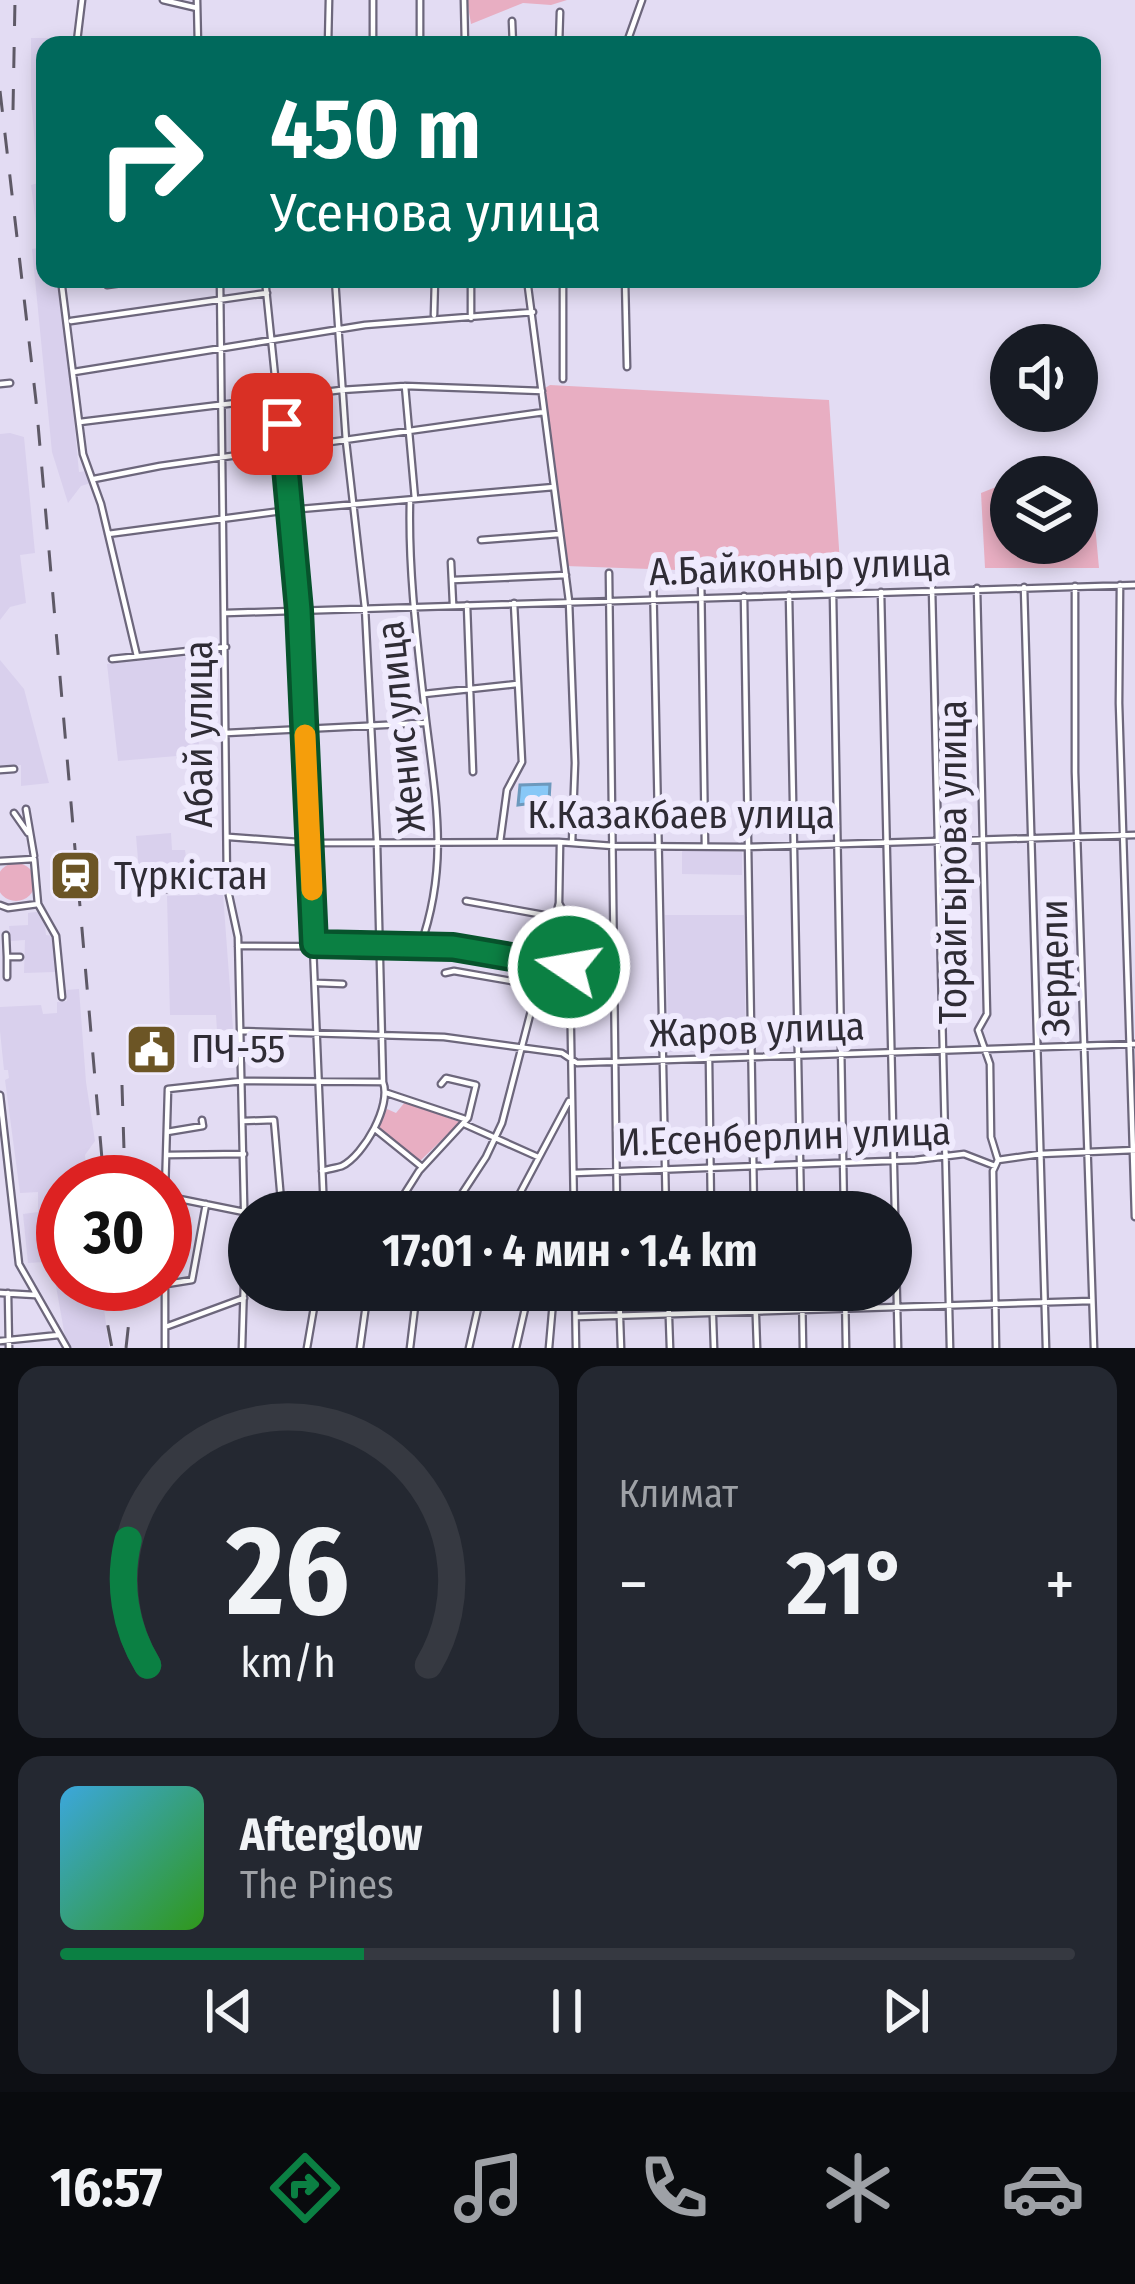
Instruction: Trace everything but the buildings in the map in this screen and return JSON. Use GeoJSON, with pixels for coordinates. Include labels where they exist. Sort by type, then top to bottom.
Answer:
{"type":"FeatureCollection","features":[{"type":"Feature","properties":{"kind":"street"},"geometry":{"type":"LineString","coordinates":[[78,36],[82,0]]}},
{"type":"Feature","properties":{"kind":"street"},"geometry":{"type":"LineString","coordinates":[[163,0],[197,4],[198,36]]}},
{"type":"Feature","properties":{"kind":"street"},"geometry":{"type":"LineString","coordinates":[[328,0],[328,36]]}},
{"type":"Feature","properties":{"kind":"street"},"geometry":{"type":"LineString","coordinates":[[373,0],[374,36]]}},
{"type":"Feature","properties":{"kind":"street"},"geometry":{"type":"LineString","coordinates":[[420,0],[420,36]]}},
{"type":"Feature","properties":{"kind":"street"},"geometry":{"type":"LineString","coordinates":[[464,0],[466,36]]}},
{"type":"Feature","properties":{"kind":"street"},"geometry":{"type":"LineString","coordinates":[[629,36],[642,0]]}},
{"type":"Feature","properties":{"kind":"street"},"geometry":{"type":"LineString","coordinates":[[559,36],[560,11]]}},
{"type":"Feature","properties":{"kind":"street"},"geometry":{"type":"LineString","coordinates":[[512,21],[513,36]]}},
{"type":"Feature","properties":{"kind":"street"},"geometry":{"type":"LineString","coordinates":[[63,288],[83,454],[94,479],[137,656]]}},
{"type":"Feature","properties":{"kind":"street","name":"Абай улица"},"geometry":{"type":"LineString","coordinates":[[220,288],[227,886],[238,946],[246,1191]]}},
{"type":"Feature","properties":{"kind":"street"},"geometry":{"type":"LineString","coordinates":[[266,288],[299,610],[323,1191]]}},
{"type":"Feature","properties":{"kind":"street"},"geometry":{"type":"LineString","coordinates":[[322,1171],[344,1165],[374,1128],[387,1093],[365,608],[341,390],[336,288]]}},
{"type":"Feature","properties":{"kind":"street"},"geometry":{"type":"LineString","coordinates":[[434,317],[435,288]]}},
{"type":"Feature","properties":{"kind":"street"},"geometry":{"type":"LineString","coordinates":[[471,288],[471,318]]}},
{"type":"Feature","properties":{"kind":"street"},"geometry":{"type":"LineString","coordinates":[[528,288],[569,602],[575,763],[572,843]]}},
{"type":"Feature","properties":{"kind":"street"},"geometry":{"type":"LineString","coordinates":[[563,288],[563,379]]}},
{"type":"Feature","properties":{"kind":"street"},"geometry":{"type":"LineString","coordinates":[[625,288],[627,367]]}},
{"type":"Feature","properties":{"kind":"street"},"geometry":{"type":"LineString","coordinates":[[69,321],[267,293]]}},
{"type":"Feature","properties":{"kind":"street"},"geometry":{"type":"LineString","coordinates":[[74,372],[434,317],[532,313]]}},
{"type":"Feature","properties":{"kind":"street"},"geometry":{"type":"LineString","coordinates":[[0,384],[10,383]]}},
{"type":"Feature","properties":{"kind":"street"},"geometry":{"type":"LineString","coordinates":[[80,422],[341,390],[405,386],[542,391]]}},
{"type":"Feature","properties":{"kind":"street","name":"Женис улица"},"geometry":{"type":"LineString","coordinates":[[405,386],[411,431],[409,533],[440,857],[420,947]]}},
{"type":"Feature","properties":{"kind":"street"},"geometry":{"type":"LineString","coordinates":[[94,479],[544,412]]}},
{"type":"Feature","properties":{"kind":"street"},"geometry":{"type":"LineString","coordinates":[[108,534],[289,510],[554,487]]}},
{"type":"Feature","properties":{"kind":"street"},"geometry":{"type":"LineString","coordinates":[[481,540],[560,534]]}},
{"type":"Feature","properties":{"kind":"street"},"geometry":{"type":"LineString","coordinates":[[451,562],[453,605]]}},
{"type":"Feature","properties":{"kind":"street"},"geometry":{"type":"LineString","coordinates":[[609,573],[617,1191]]}},
{"type":"Feature","properties":{"kind":"street"},"geometry":{"type":"LineString","coordinates":[[701,574],[705,846]]}},
{"type":"Feature","properties":{"kind":"street"},"geometry":{"type":"LineString","coordinates":[[453,580],[566,575]]}},
{"type":"Feature","properties":{"kind":"street"},"geometry":{"type":"LineString","coordinates":[[653,575],[665,1191]]}},
{"type":"Feature","properties":{"kind":"street","name":"А.Байконыр улица"},"geometry":{"type":"LineString","coordinates":[[226,613],[1135,585]]}},
{"type":"Feature","properties":{"kind":"street","name":"Зердели"},"geometry":{"type":"LineString","coordinates":[[1075,586],[1094,1348]]}},
{"type":"Feature","properties":{"kind":"street"},"geometry":{"type":"LineString","coordinates":[[1120,586],[1119,703],[1135,1217]]}},
{"type":"Feature","properties":{"kind":"street"},"geometry":{"type":"LineString","coordinates":[[1024,587],[1046,1348]]}},
{"type":"Feature","properties":{"kind":"street"},"geometry":{"type":"LineString","coordinates":[[932,588],[950,1348]]}},
{"type":"Feature","properties":{"kind":"street","name":"Торайгырова улица"},"geometry":{"type":"LineString","coordinates":[[977,588],[987,1014],[977,1030],[990,1064],[991,1137],[997,1163],[996,1348]]}},
{"type":"Feature","properties":{"kind":"street"},"geometry":{"type":"LineString","coordinates":[[881,591],[894,1191]]}},
{"type":"Feature","properties":{"kind":"street"},"geometry":{"type":"LineString","coordinates":[[833,593],[844,1191]]}},
{"type":"Feature","properties":{"kind":"street"},"geometry":{"type":"LineString","coordinates":[[789,595],[800,1191]]}},
{"type":"Feature","properties":{"kind":"street"},"geometry":{"type":"LineString","coordinates":[[744,596],[754,1191]]}},
{"type":"Feature","properties":{"kind":"street"},"geometry":{"type":"LineString","coordinates":[[500,842],[507,790],[522,762],[514,603]]}},
{"type":"Feature","properties":{"kind":"street"},"geometry":{"type":"LineString","coordinates":[[467,605],[473,772]]}},
{"type":"Feature","properties":{"kind":"street"},"geometry":{"type":"LineString","coordinates":[[112,659],[226,647]]}},
{"type":"Feature","properties":{"kind":"street"},"geometry":{"type":"LineString","coordinates":[[424,694],[517,684]]}},
{"type":"Feature","properties":{"kind":"street"},"geometry":{"type":"LineString","coordinates":[[226,733],[427,723]]}},
{"type":"Feature","properties":{"kind":"street"},"geometry":{"type":"LineString","coordinates":[[0,770],[14,769]]}},
{"type":"Feature","properties":{"kind":"street"},"geometry":{"type":"LineString","coordinates":[[26,809],[38,904],[56,936],[62,997]]}},
{"type":"Feature","properties":{"kind":"street"},"geometry":{"type":"LineString","coordinates":[[14,813],[32,837]]}},
{"type":"Feature","properties":{"kind":"street","name":"К.Казакбаев улица"},"geometry":{"type":"LineString","coordinates":[[227,837],[310,843],[746,847],[1135,836]]}},
{"type":"Feature","properties":{"kind":"street"},"geometry":{"type":"LineString","coordinates":[[463,1191],[496,1138],[556,917],[560,842]]}},
{"type":"Feature","properties":{"kind":"street"},"geometry":{"type":"LineString","coordinates":[[0,862],[34,859]]}},
{"type":"Feature","properties":{"kind":"street"},"geometry":{"type":"LineString","coordinates":[[148,890],[227,886]]}},
{"type":"Feature","properties":{"kind":"street"},"geometry":{"type":"LineString","coordinates":[[466,901],[556,917]]}},
{"type":"Feature","properties":{"kind":"street"},"geometry":{"type":"LineString","coordinates":[[559,903],[569,923],[574,1191]]}},
{"type":"Feature","properties":{"kind":"street"},"geometry":{"type":"LineString","coordinates":[[0,905],[38,904]]}},
{"type":"Feature","properties":{"kind":"street"},"geometry":{"type":"LineString","coordinates":[[6,935],[8,977]]}},
{"type":"Feature","properties":{"kind":"street"},"geometry":{"type":"LineString","coordinates":[[238,946],[420,947],[502,953],[569,967]]}},
{"type":"Feature","properties":{"kind":"street"},"geometry":{"type":"LineString","coordinates":[[7,957],[20,957]]}},
{"type":"Feature","properties":{"kind":"street"},"geometry":{"type":"LineString","coordinates":[[445,974],[454,971],[536,986]]}},
{"type":"Feature","properties":{"kind":"street"},"geometry":{"type":"LineString","coordinates":[[316,983],[343,984]]}},
{"type":"Feature","properties":{"kind":"street","name":"Жаров улица"},"geometry":{"type":"LineString","coordinates":[[240,1031],[382,1034],[520,1047],[570,1056],[578,1063],[1133,1044]]}},
{"type":"Feature","properties":{"kind":"street"},"geometry":{"type":"LineString","coordinates":[[197,1052],[241,1050]]}},
{"type":"Feature","properties":{"kind":"street"},"geometry":{"type":"LineString","coordinates":[[709,1058],[711,1191]]}},
{"type":"Feature","properties":{"kind":"street"},"geometry":{"type":"LineString","coordinates":[[407,1191],[422,1167],[464,1124],[476,1085],[446,1078],[441,1084]]}},
{"type":"Feature","properties":{"kind":"street"},"geometry":{"type":"LineString","coordinates":[[244,1154],[167,1155],[168,1090],[242,1081],[383,1082]]}},
{"type":"Feature","properties":{"kind":"street"},"geometry":{"type":"LineString","coordinates":[[387,1093],[464,1119],[464,1124]]}},
{"type":"Feature","properties":{"kind":"street"},"geometry":{"type":"LineString","coordinates":[[0,1095],[19,1264],[67,1348]]}},
{"type":"Feature","properties":{"kind":"street"},"geometry":{"type":"LineString","coordinates":[[521,1191],[570,1099]]}},
{"type":"Feature","properties":{"kind":"street"},"geometry":{"type":"LineString","coordinates":[[167,1132],[203,1126],[202,1120]]}},
{"type":"Feature","properties":{"kind":"street"},"geometry":{"type":"LineString","coordinates":[[243,1121],[274,1120],[280,1191]]}},
{"type":"Feature","properties":{"kind":"street"},"geometry":{"type":"LineString","coordinates":[[464,1124],[538,1157]]}},
{"type":"Feature","properties":{"kind":"street"},"geometry":{"type":"LineString","coordinates":[[374,1128],[422,1167]]}},
{"type":"Feature","properties":{"kind":"street","name":"И.Есенберлин улица"},"geometry":{"type":"LineString","coordinates":[[574,1173],[964,1154],[997,1163],[1040,1154],[1134,1150]]}},
{"type":"Feature","properties":{"kind":"street"},"geometry":{"type":"LineString","coordinates":[[192,1201],[228,1208]]}},
{"type":"Feature","properties":{"kind":"street"},"geometry":{"type":"LineString","coordinates":[[192,1280],[206,1204]]}},
{"type":"Feature","properties":{"kind":"street"},"geometry":{"type":"LineString","coordinates":[[35,1295],[4,1293],[6,1343],[59,1335]]}},
{"type":"Feature","properties":{"kind":"street"},"geometry":{"type":"LineString","coordinates":[[912,1305],[1091,1300]]}},
{"type":"Feature","properties":{"kind":"street"},"geometry":{"type":"LineString","coordinates":[[168,1326],[228,1304]]}},
{"type":"Feature","properties":{"kind":"street"},"geometry":{"type":"LineString","coordinates":[[165,1348],[168,1311]]}},
{"type":"Feature","properties":{"kind":"street","name":"Абай улица"},"geometry":{"type":"LineString","coordinates":[[242,1348],[243,1311]]}},
{"type":"Feature","properties":{"kind":"street"},"geometry":{"type":"LineString","coordinates":[[307,1348],[313,1311]]}},
{"type":"Feature","properties":{"kind":"street"},"geometry":{"type":"LineString","coordinates":[[360,1348],[365,1311]]}},
{"type":"Feature","properties":{"kind":"street"},"geometry":{"type":"LineString","coordinates":[[410,1348],[414,1311]]}},
{"type":"Feature","properties":{"kind":"street"},"geometry":{"type":"LineString","coordinates":[[469,1348],[477,1311]]}},
{"type":"Feature","properties":{"kind":"street"},"geometry":{"type":"LineString","coordinates":[[516,1348],[524,1311]]}},
{"type":"Feature","properties":{"kind":"street"},"geometry":{"type":"LineString","coordinates":[[549,1348],[552,1311]]}},
{"type":"Feature","properties":{"kind":"street"},"geometry":{"type":"LineString","coordinates":[[576,1311],[576,1348]]}},
{"type":"Feature","properties":{"kind":"street"},"geometry":{"type":"LineString","coordinates":[[619,1311],[621,1348]]}},
{"type":"Feature","properties":{"kind":"street"},"geometry":{"type":"LineString","coordinates":[[669,1311],[670,1348]]}},
{"type":"Feature","properties":{"kind":"street"},"geometry":{"type":"LineString","coordinates":[[577,1318],[756,1311],[757,1348]]}},
{"type":"Feature","properties":{"kind":"street"},"geometry":{"type":"LineString","coordinates":[[802,1311],[803,1348]]}},
{"type":"Feature","properties":{"kind":"street"},"geometry":{"type":"LineString","coordinates":[[845,1311],[846,1348]]}},
{"type":"Feature","properties":{"kind":"street"},"geometry":{"type":"LineString","coordinates":[[896,1311],[898,1348]]}},
{"type":"Feature","properties":{"kind":"street"},"geometry":{"type":"LineString","coordinates":[[713,1312],[714,1348]]}},
{"type":"Feature","properties":{"kind":"shaded area"},"geometry":{"type":"Polygon","coordinates":[[[467,0],[567,0],[551,5],[523,3],[471,24],[467,0]]]}},
{"type":"Feature","properties":{"kind":"shaded area"},"geometry":{"type":"Polygon","coordinates":[[[31,38],[36,38],[36,158],[31,38]]]}},
{"type":"Feature","properties":{"kind":"shaded area"},"geometry":{"type":"Polygon","coordinates":[[[36,184],[36,224],[31,185],[36,184]]]}},
{"type":"Feature","properties":{"kind":"shaded area"},"geometry":{"type":"Polygon","coordinates":[[[36,248],[36,288],[59,288],[79,472],[88,471],[91,483],[81,486],[68,503],[52,452],[32,249],[36,248]]]}},
{"type":"Feature","properties":{"kind":"shaded area"},"geometry":{"type":"Polygon","coordinates":[[[545,388],[829,400],[840,563],[832,570],[566,566],[545,388]]]}},
{"type":"Feature","properties":{"kind":"shaded area"},"geometry":{"type":"Polygon","coordinates":[[[0,434],[24,437],[35,553],[20,555],[26,603],[10,607],[0,620],[0,434]]]}},
{"type":"Feature","properties":{"kind":"shaded area"},"geometry":{"type":"Polygon","coordinates":[[[990,489],[990,564],[1098,564],[1098,557],[1099,568],[985,568],[981,493],[990,489]]]}},
{"type":"Feature","properties":{"kind":"shaded area"},"geometry":{"type":"Polygon","coordinates":[[[198,655],[203,719],[216,721],[217,731],[198,736],[200,754],[118,761],[107,664],[198,655]]]}},
{"type":"Feature","properties":{"kind":"shaded area"},"geometry":{"type":"Polygon","coordinates":[[[0,660],[24,689],[49,783],[21,786],[21,765],[0,767],[0,660]]]}},
{"type":"Feature","properties":{"kind":"shaded area"},"geometry":{"type":"Polygon","coordinates":[[[171,833],[172,850],[185,850],[189,880],[140,883],[136,836],[171,833]]]}},
{"type":"Feature","properties":{"kind":"shaded area"},"geometry":{"type":"Polygon","coordinates":[[[682,850],[742,852],[742,875],[682,874],[682,850]]]}},
{"type":"Feature","properties":{"kind":"shaded area"},"geometry":{"type":"Polygon","coordinates":[[[9,864],[23,864],[34,875],[34,889],[23,900],[9,900],[-1,891],[-1,873],[9,864]]]}},
{"type":"Feature","properties":{"kind":"shaded area"},"geometry":{"type":"Polygon","coordinates":[[[223,894],[233,1029],[217,1031],[216,1015],[170,1015],[167,896],[223,894]]]}},
{"type":"Feature","properties":{"kind":"shaded area"},"geometry":{"type":"Polygon","coordinates":[[[43,911],[46,935],[52,936],[55,972],[24,973],[25,940],[11,941],[9,926],[28,925],[28,913],[43,911]]]}},
{"type":"Feature","properties":{"kind":"shaded area"},"geometry":{"type":"Polygon","coordinates":[[[665,915],[744,915],[746,1051],[669,1052],[665,915]]]}},
{"type":"Feature","properties":{"kind":"shaded area"},"geometry":{"type":"Polygon","coordinates":[[[79,989],[95,1141],[85,1155],[36,1155],[36,1192],[20,1193],[0,1007],[41,1005],[43,1014],[57,1013],[57,1002],[67,1001],[66,990],[79,989]]]}},
{"type":"Feature","properties":{"kind":"shaded area"},"geometry":{"type":"Polygon","coordinates":[[[405,1102],[460,1122],[420,1161],[378,1127],[387,1109],[396,1113],[405,1102]]]}},
{"type":"Feature","properties":{"kind":"shaded area"},"geometry":{"type":"Polygon","coordinates":[[[36,1212],[36,1263],[28,1263],[23,1214],[36,1212]]]}},
{"type":"Feature","properties":{"kind":"shaded area"},"geometry":{"type":"Polygon","coordinates":[[[60,1311],[104,1311],[109,1348],[67,1348],[60,1311]]]}},
{"type":"Feature","properties":{"kind":"water"},"geometry":{"type":"Polygon","coordinates":[[[550,784],[549,801],[518,805],[520,785],[550,784]]]}},
{"type":"Feature","properties":{"kind":"railway"},"geometry":{"type":"LineString","coordinates":[[13,110],[15,0]]}},
{"type":"Feature","properties":{"kind":"railway"},"geometry":{"type":"LineString","coordinates":[[0,91],[36,401],[102,1155]]}},
{"type":"Feature","properties":{"kind":"railway"},"geometry":{"type":"LineString","coordinates":[[122,1085],[124,1155]]}},
{"type":"Feature","properties":{"kind":"railway"},"geometry":{"type":"LineString","coordinates":[[105,1311],[112,1348]]}},
{"type":"Feature","properties":{"kind":"railway"},"geometry":{"type":"LineString","coordinates":[[126,1348],[130,1311]]}},
{"type":"Feature","properties":{"kind":"slow traffic"},"geometry":{"type":"LineString","coordinates":[[305,735],[312,890]]}},
{"type":"Feature","properties":{"kind":"place","name":"Түркістан"},"geometry":{"type":"Point","coordinates":[75,876]}},
{"type":"Feature","properties":{"kind":"place","name":"ПЧ-55"},"geometry":{"type":"Point","coordinates":[152,1049]}},
{"type":"Feature","properties":{"kind":"route"},"geometry":{"type":"LineString","coordinates":[[282,424],[299,610],[314,944],[453,947],[569,967]]}}]}
